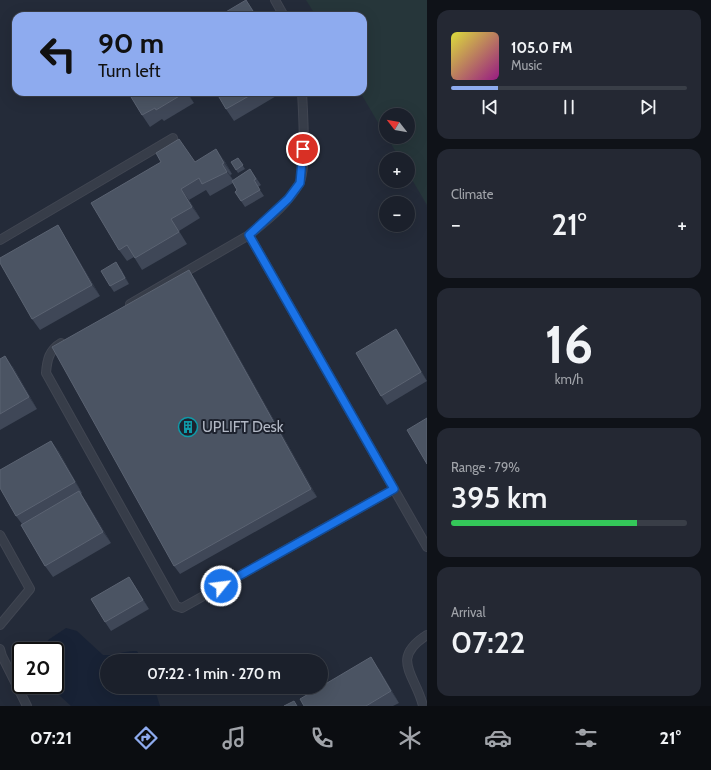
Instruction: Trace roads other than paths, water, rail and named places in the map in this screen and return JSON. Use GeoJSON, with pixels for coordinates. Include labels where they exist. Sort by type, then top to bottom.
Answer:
{"type":"FeatureCollection","features":[{"type":"Feature","properties":{"kind":"lane"},"geometry":{"type":"LineString","coordinates":[[275,0],[282,12]]}},
{"type":"Feature","properties":{"kind":"lane"},"geometry":{"type":"LineString","coordinates":[[119,310],[249,235],[288,199],[300,183],[303,149],[302,96]]}},
{"type":"Feature","properties":{"kind":"lane"},"geometry":{"type":"LineString","coordinates":[[0,240],[174,138]]}},
{"type":"Feature","properties":{"kind":"lane"},"geometry":{"type":"LineString","coordinates":[[249,235],[427,547]]}},
{"type":"Feature","properties":{"kind":"lane"},"geometry":{"type":"LineString","coordinates":[[71,338],[51,351],[48,357],[46,373],[176,606],[182,608],[394,489]]}},
{"type":"Feature","properties":{"kind":"lane"},"geometry":{"type":"LineString","coordinates":[[0,535],[30,589],[0,625]]}},
{"type":"Feature","properties":{"kind":"lane"},"geometry":{"type":"LineString","coordinates":[[423,706],[407,668],[407,656],[417,642],[427,635]]}},
{"type":"Feature","properties":{"kind":"lane"},"geometry":{"type":"LineString","coordinates":[[0,649],[27,706]]}},
{"type":"Feature","properties":{"kind":"water"},"geometry":{"type":"Polygon","coordinates":[[[66,628],[77,631],[102,654],[100,654],[100,694],[156,694],[160,706],[71,706],[59,695],[64,694],[64,642],[48,642],[48,640],[66,628]]]}},
{"type":"Feature","properties":{"kind":"water"},"geometry":{"type":"Polygon","coordinates":[[[128,651],[137,651],[139,654],[116,654],[128,651]]]}},
{"type":"Feature","properties":{"kind":"place","name":"UPLIFT Desk"},"geometry":{"type":"Point","coordinates":[188,427]}}]}
